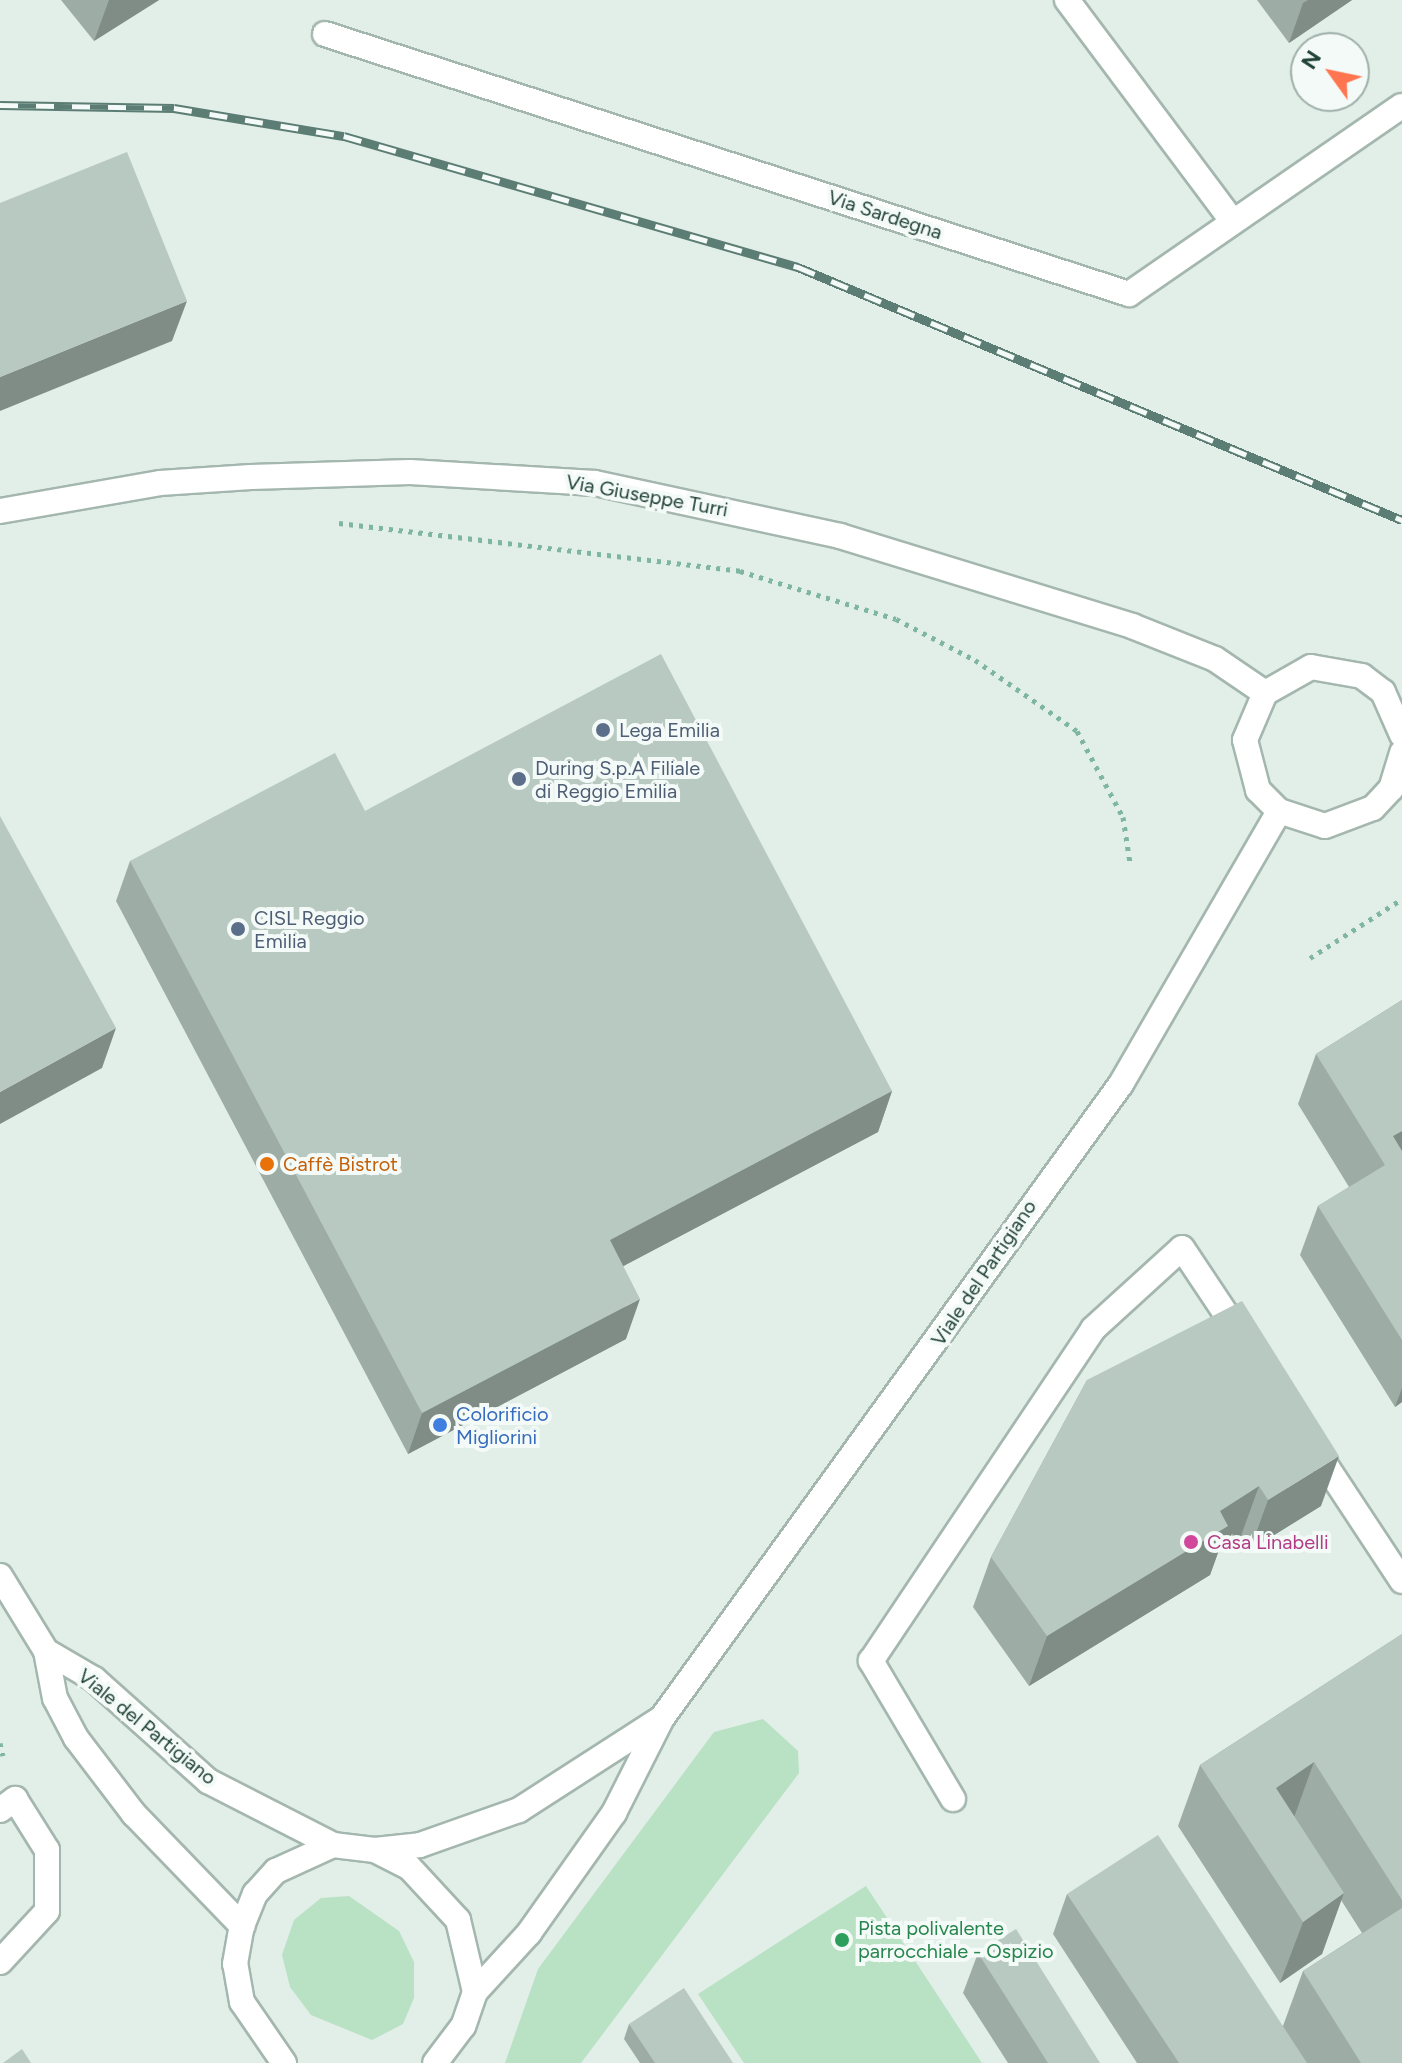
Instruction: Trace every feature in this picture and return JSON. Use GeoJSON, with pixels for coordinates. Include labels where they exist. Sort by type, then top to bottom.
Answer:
{"type":"FeatureCollection","features":[{"type":"Feature","properties":{"kind":"street"},"geometry":{"type":"LineString","coordinates":[[1067,0],[1231,219]]}},
{"type":"Feature","properties":{"kind":"street","name":"Via Sardegna"},"geometry":{"type":"LineString","coordinates":[[325,34],[1129,294],[1231,219],[1402,106]]}},
{"type":"Feature","properties":{"kind":"street","name":"Via Giuseppe Turri"},"geometry":{"type":"LineString","coordinates":[[0,511],[160,483],[251,477],[410,472],[595,483],[840,536],[1132,626],[1215,659],[1265,693]]}},
{"type":"Feature","properties":{"kind":"street"},"geometry":{"type":"LineString","coordinates":[[1401,727],[1383,692],[1337,668],[1286,676],[1265,693],[1245,740],[1248,767],[1279,811],[1325,826],[1350,821],[1391,789],[1402,753]]}},
{"type":"Feature","properties":{"kind":"street","name":"Viale del Partigiano"},"geometry":{"type":"LineString","coordinates":[[458,2063],[463,2026],[475,1992],[529,1933],[614,1813],[662,1718],[1121,1084],[1279,811]]}},
{"type":"Feature","properties":{"kind":"street"},"geometry":{"type":"LineString","coordinates":[[953,1799],[871,1661],[1093,1329],[1182,1248],[1261,1367]]}},
{"type":"Feature","properties":{"kind":"street"},"geometry":{"type":"LineString","coordinates":[[1304,1433],[1402,1581]]}},
{"type":"Feature","properties":{"kind":"street","name":"Viale del Partigiano"},"geometry":{"type":"LineString","coordinates":[[0,1576],[46,1651],[55,1698],[76,1738],[134,1814],[242,1926]]}},
{"type":"Feature","properties":{"kind":"street","name":"Viale del Partigiano"},"geometry":{"type":"LineString","coordinates":[[46,1651],[94,1679],[208,1781],[333,1845],[375,1850],[420,1845],[519,1810],[662,1718]]}},
{"type":"Feature","properties":{"kind":"street"},"geometry":{"type":"LineString","coordinates":[[0,1962],[47,1911],[47,1850],[8,1805]]}},
{"type":"Feature","properties":{"kind":"street"},"geometry":{"type":"LineString","coordinates":[[284,2063],[242,2002],[235,1964],[242,1926],[255,1894],[276,1871],[333,1845]]}},
{"type":"Feature","properties":{"kind":"street","name":"Viale del Partigiano"},"geometry":{"type":"LineString","coordinates":[[375,1850],[409,1867],[458,1920],[475,1992]]}},
{"type":"Feature","properties":{"kind":"street","name":"Viale del Partigiano"},"geometry":{"type":"LineString","coordinates":[[435,2063],[463,2026]]}},
{"type":"Feature","properties":{"kind":"path"},"geometry":{"type":"LineString","coordinates":[[332,523],[740,571],[896,619],[975,660],[1077,731],[1123,817],[1130,863]]}},
{"type":"Feature","properties":{"kind":"path"},"geometry":{"type":"LineString","coordinates":[[1310,958],[1402,899]]}},
{"type":"Feature","properties":{"kind":"green space"},"geometry":{"type":"Polygon","coordinates":[[[763,1719],[798,1751],[799,1773],[581,2063],[505,2063],[538,1969],[714,1732],[763,1719]]]}},
{"type":"Feature","properties":{"kind":"green space","name":"Pista polivalente parrocchiale - Ospizio"},"geometry":{"type":"Polygon","coordinates":[[[866,1886],[982,2063],[744,2063],[698,1994],[866,1886]]]}},
{"type":"Feature","properties":{"kind":"green space"},"geometry":{"type":"Polygon","coordinates":[[[349,1896],[399,1931],[414,1962],[414,1998],[403,2024],[372,2040],[311,2015],[290,1987],[282,1955],[294,1920],[321,1898],[349,1896]]]}},
{"type":"Feature","properties":{"kind":"building"},"geometry":{"type":"Polygon","coordinates":[[[127,152],[187,301],[0,377],[0,203],[127,152]]]}},
{"type":"Feature","properties":{"kind":"building"},"geometry":{"type":"Polygon","coordinates":[[[661,654],[892,1091],[610,1240],[640,1299],[422,1413],[130,861],[335,753],[365,811],[661,654]]]}},
{"type":"Feature","properties":{"kind":"building"},"geometry":{"type":"Polygon","coordinates":[[[0,816],[116,1028],[0,1092],[0,816]]]}},
{"type":"Feature","properties":{"kind":"building"},"geometry":{"type":"Polygon","coordinates":[[[1402,1000],[1402,1131],[1393,1136],[1402,1151],[1402,1340],[1318,1206],[1385,1165],[1316,1054],[1402,1000]]]}},
{"type":"Feature","properties":{"kind":"building"},"geometry":{"type":"Polygon","coordinates":[[[1242,1301],[1339,1456],[1268,1500],[1259,1486],[1220,1511],[1228,1526],[1047,1636],[991,1557],[1087,1380],[1242,1301]]]}},
{"type":"Feature","properties":{"kind":"building"},"geometry":{"type":"Polygon","coordinates":[[[1402,1634],[1402,1900],[1314,1762],[1276,1788],[1344,1893],[1303,1922],[1200,1765],[1402,1634]]]}},
{"type":"Feature","properties":{"kind":"building"},"geometry":{"type":"Polygon","coordinates":[[[1158,1835],[1307,2063],[1179,2063],[1067,1894],[1158,1835]]]}},
{"type":"Feature","properties":{"kind":"building"},"geometry":{"type":"Polygon","coordinates":[[[1402,1908],[1402,2063],[1361,2063],[1303,1971],[1402,1908]]]}},
{"type":"Feature","properties":{"kind":"building"},"geometry":{"type":"Polygon","coordinates":[[[1016,1929],[1100,2063],[1048,2063],[978,1953],[1016,1929]]]}},
{"type":"Feature","properties":{"kind":"building"},"geometry":{"type":"Polygon","coordinates":[[[684,1988],[733,2063],[655,2063],[629,2024],[684,1988]]]}},
{"type":"Feature","properties":{"kind":"building"},"geometry":{"type":"Polygon","coordinates":[[[22,2049],[31,2063],[3,2063],[22,2049]]]}},
{"type":"Feature","properties":{"kind":"railway"},"geometry":{"type":"LineString","coordinates":[[0,105],[174,108],[344,136],[798,267],[1402,520]]}},
{"type":"Feature","properties":{"kind":"place","name":"Lega Emilia"},"geometry":{"type":"Point","coordinates":[603,730]}},
{"type":"Feature","properties":{"kind":"place","name":"During S.p.A Filiale di Reggio Emilia"},"geometry":{"type":"Point","coordinates":[519,779]}},
{"type":"Feature","properties":{"kind":"place","name":"CISL Reggio Emilia"},"geometry":{"type":"Point","coordinates":[238,929]}},
{"type":"Feature","properties":{"kind":"place","name":"Caffè Bistrot"},"geometry":{"type":"Point","coordinates":[267,1164]}},
{"type":"Feature","properties":{"kind":"place","name":"Colorificio Migliorini"},"geometry":{"type":"Point","coordinates":[440,1425]}},
{"type":"Feature","properties":{"kind":"place","name":"Casa Linabelli"},"geometry":{"type":"Point","coordinates":[1191,1542]}},
{"type":"Feature","properties":{"kind":"place","name":"Pista polivalente parrocchiale - Ospizio"},"geometry":{"type":"Point","coordinates":[842,1940]}}]}
